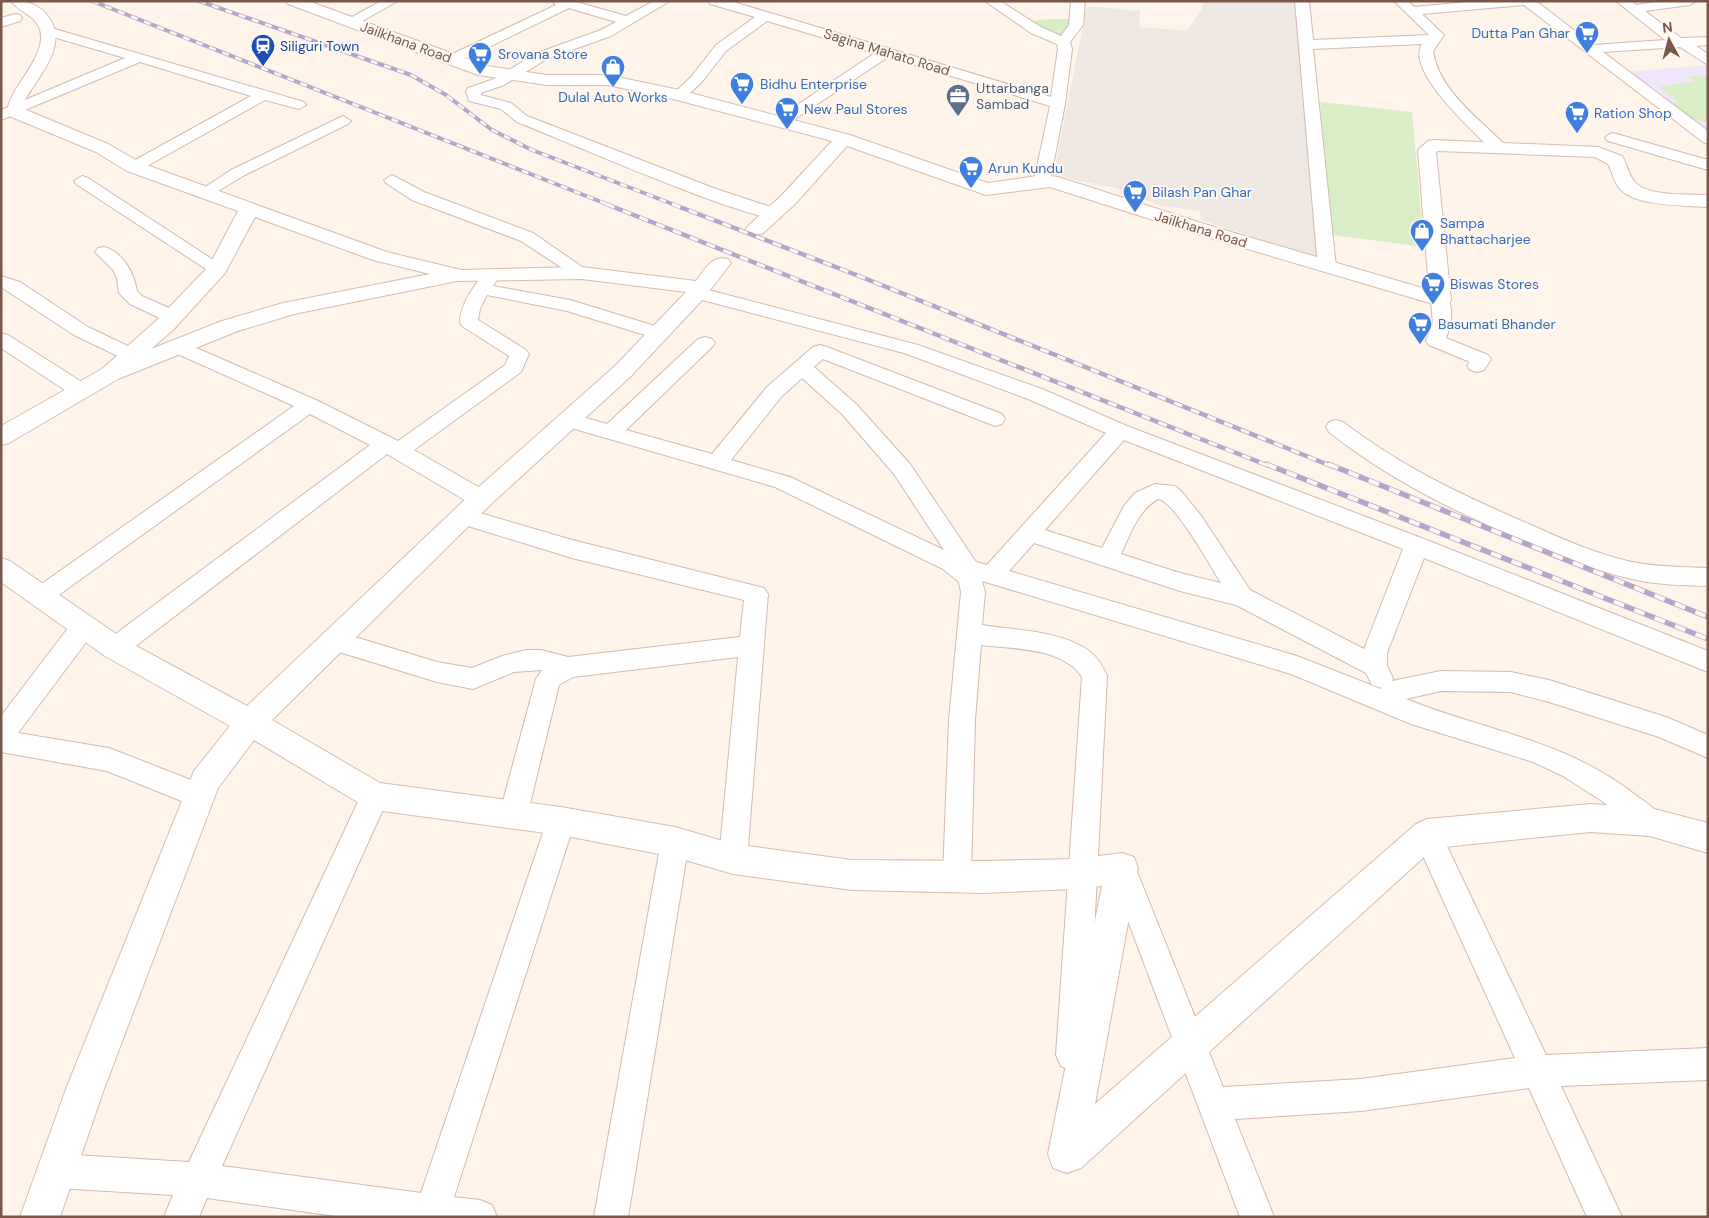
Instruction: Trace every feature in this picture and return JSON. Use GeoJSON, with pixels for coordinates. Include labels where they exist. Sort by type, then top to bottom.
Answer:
{"type":"FeatureCollection","features":[{"type":"Feature","properties":{"kind":"street"},"geometry":{"type":"LineString","coordinates":[[6,108],[37,70],[44,56],[48,30],[44,22],[32,9],[18,1]]}},
{"type":"Feature","properties":{"kind":"street","name":"Jailkhana Road"},"geometry":{"type":"LineString","coordinates":[[293,1],[484,71],[508,76],[558,81],[608,80],[679,95],[844,139],[986,189],[1009,188],[1042,181],[1060,184],[1440,300]]}},
{"type":"Feature","properties":{"kind":"street"},"geometry":{"type":"LineString","coordinates":[[350,22],[392,1]]}},
{"type":"Feature","properties":{"kind":"street"},"geometry":{"type":"LineString","coordinates":[[664,1],[606,33],[542,56],[498,82],[477,88],[473,91],[474,98],[506,106],[522,119],[653,170],[680,183],[774,214]]}},
{"type":"Feature","properties":{"kind":"street","name":"Sagina Mahato Road"},"geometry":{"type":"LineString","coordinates":[[715,1],[1058,104]]}},
{"type":"Feature","properties":{"kind":"street"},"geometry":{"type":"LineString","coordinates":[[991,1],[1036,30],[1063,42]]}},
{"type":"Feature","properties":{"kind":"street"},"geometry":{"type":"LineString","coordinates":[[1063,42],[1076,25],[1078,1]]}},
{"type":"Feature","properties":{"kind":"street"},"geometry":{"type":"LineString","coordinates":[[1302,1],[1327,267]]}},
{"type":"Feature","properties":{"kind":"street"},"geometry":{"type":"LineString","coordinates":[[1406,6],[1526,1],[1708,139]]}},
{"type":"Feature","properties":{"kind":"street"},"geometry":{"type":"LineString","coordinates":[[1622,1],[1679,42],[1708,60]]}},
{"type":"Feature","properties":{"kind":"street"},"geometry":{"type":"LineString","coordinates":[[1634,9],[1690,1]]}},
{"type":"Feature","properties":{"kind":"street"},"geometry":{"type":"LineString","coordinates":[[453,59],[563,3],[626,21]]}},
{"type":"Feature","properties":{"kind":"street"},"geometry":{"type":"LineString","coordinates":[[1,6],[18,16],[30,35],[28,57],[6,108]]}},
{"type":"Feature","properties":{"kind":"street"},"geometry":{"type":"LineString","coordinates":[[1406,6],[1437,35],[1428,44],[1426,50],[1430,71],[1439,84],[1498,147]]}},
{"type":"Feature","properties":{"kind":"street"},"geometry":{"type":"LineString","coordinates":[[679,95],[696,80],[721,48],[766,16]]}},
{"type":"Feature","properties":{"kind":"street"},"geometry":{"type":"LineString","coordinates":[[1,23],[15,18]]}},
{"type":"Feature","properties":{"kind":"street"},"geometry":{"type":"LineString","coordinates":[[48,30],[300,105]]}},
{"type":"Feature","properties":{"kind":"street"},"geometry":{"type":"LineString","coordinates":[[1305,45],[1434,39]]}},
{"type":"Feature","properties":{"kind":"street"},"geometry":{"type":"LineString","coordinates":[[1591,49],[1708,41]]}},
{"type":"Feature","properties":{"kind":"street"},"geometry":{"type":"LineString","coordinates":[[1042,181],[1058,104],[1065,49],[1063,42]]}},
{"type":"Feature","properties":{"kind":"street"},"geometry":{"type":"LineString","coordinates":[[782,122],[886,52]]}},
{"type":"Feature","properties":{"kind":"street"},"geometry":{"type":"LineString","coordinates":[[6,108],[138,58]]}},
{"type":"Feature","properties":{"kind":"street"},"geometry":{"type":"LineString","coordinates":[[134,167],[263,95]]}},
{"type":"Feature","properties":{"kind":"street"},"geometry":{"type":"LineString","coordinates":[[6,108],[21,116],[102,148],[134,167],[380,256],[487,282],[658,333]]}},
{"type":"Feature","properties":{"kind":"street"},"geometry":{"type":"LineString","coordinates":[[204,192],[237,173],[343,122]]}},
{"type":"Feature","properties":{"kind":"street"},"geometry":{"type":"LineString","coordinates":[[1613,138],[1708,165]]}},
{"type":"Feature","properties":{"kind":"street"},"geometry":{"type":"LineString","coordinates":[[755,230],[774,214],[844,139]]}},
{"type":"Feature","properties":{"kind":"street"},"geometry":{"type":"LineString","coordinates":[[1477,366],[1481,359],[1436,341],[1442,324],[1427,150],[1431,146],[1498,147],[1607,154],[1616,160],[1625,184],[1634,191],[1656,197],[1708,201]]}},
{"type":"Feature","properties":{"kind":"street"},"geometry":{"type":"LineString","coordinates":[[392,180],[418,196],[527,237],[582,273]]}},
{"type":"Feature","properties":{"kind":"street"},"geometry":{"type":"LineString","coordinates":[[82,181],[218,269]]}},
{"type":"Feature","properties":{"kind":"street"},"geometry":{"type":"LineString","coordinates":[[110,374],[173,317],[218,269],[249,209]]}},
{"type":"Feature","properties":{"kind":"street"},"geometry":{"type":"LineString","coordinates":[[104,252],[120,267],[126,278],[128,293],[136,300],[173,317]]}},
{"type":"Feature","properties":{"kind":"street"},"geometry":{"type":"LineString","coordinates":[[40,1217],[58,1171],[84,1089],[205,781],[250,722],[332,640],[472,508],[623,371],[699,290],[721,263]]}},
{"type":"Feature","properties":{"kind":"street"},"geometry":{"type":"LineString","coordinates":[[487,282],[582,273],[699,290],[911,349],[1035,394],[1120,431],[1416,545],[1708,662]]}},
{"type":"Feature","properties":{"kind":"street"},"geometry":{"type":"LineString","coordinates":[[1,437],[110,374],[230,326],[291,308],[388,287],[460,276]]}},
{"type":"Feature","properties":{"kind":"street"},"geometry":{"type":"LineString","coordinates":[[1,281],[81,331],[131,355]]}},
{"type":"Feature","properties":{"kind":"street"},"geometry":{"type":"LineString","coordinates":[[115,648],[392,447],[514,368],[519,354],[469,322],[469,314],[487,282]]}},
{"type":"Feature","properties":{"kind":"street"},"geometry":{"type":"LineString","coordinates":[[1,340],[81,391]]}},
{"type":"Feature","properties":{"kind":"street"},"geometry":{"type":"LineString","coordinates":[[611,432],[706,342]]}},
{"type":"Feature","properties":{"kind":"street"},"geometry":{"type":"LineString","coordinates":[[178,347],[309,405],[392,447],[472,508],[572,549],[756,594],[733,859]]}},
{"type":"Feature","properties":{"kind":"street"},"geometry":{"type":"LineString","coordinates":[[717,462],[774,392],[820,351],[995,420]]}},
{"type":"Feature","properties":{"kind":"street"},"geometry":{"type":"LineString","coordinates":[[802,367],[849,409],[902,469],[971,569],[970,578],[973,592],[962,720],[956,876]]}},
{"type":"Feature","properties":{"kind":"street"},"geometry":{"type":"LineString","coordinates":[[41,596],[309,405]]}},
{"type":"Feature","properties":{"kind":"street"},"geometry":{"type":"LineString","coordinates":[[568,420],[782,482],[971,569],[1297,666],[1420,716],[1540,753],[1572,768],[1612,792],[1650,822]]}},
{"type":"Feature","properties":{"kind":"street"},"geometry":{"type":"LineString","coordinates":[[1336,427],[1359,446],[1402,474],[1528,533],[1632,570],[1651,574],[1708,577]]}},
{"type":"Feature","properties":{"kind":"street"},"geometry":{"type":"LineString","coordinates":[[971,569],[1030,532],[1120,431]]}},
{"type":"Feature","properties":{"kind":"street"},"geometry":{"type":"LineString","coordinates":[[1108,558],[1138,503],[1154,491],[1166,492],[1174,496],[1187,512],[1242,597]]}},
{"type":"Feature","properties":{"kind":"street"},"geometry":{"type":"LineString","coordinates":[[1030,532],[1180,582],[1242,597],[1375,666]]}},
{"type":"Feature","properties":{"kind":"street"},"geometry":{"type":"LineString","coordinates":[[1416,545],[1407,574],[1375,653],[1375,666],[1383,682],[1420,716]]}},
{"type":"Feature","properties":{"kind":"street"},"geometry":{"type":"LineString","coordinates":[[1,568],[115,648],[250,722],[375,796],[561,821],[675,842],[733,859],[852,875],[1074,874],[1122,868]]}},
{"type":"Feature","properties":{"kind":"street"},"geometry":{"type":"LineString","coordinates":[[1,736],[84,626]]}},
{"type":"Feature","properties":{"kind":"street"},"geometry":{"type":"LineString","coordinates":[[969,633],[1055,647],[1077,654],[1087,662],[1095,676],[1066,1154]]}},
{"type":"Feature","properties":{"kind":"street"},"geometry":{"type":"LineString","coordinates":[[332,640],[437,672],[473,679],[511,663],[526,660],[541,660],[568,667],[753,645]]}},
{"type":"Feature","properties":{"kind":"street"},"geometry":{"type":"LineString","coordinates":[[513,816],[548,679],[568,667]]}},
{"type":"Feature","properties":{"kind":"street"},"geometry":{"type":"LineString","coordinates":[[1393,691],[1441,681],[1510,682],[1550,691],[1666,728],[1708,747]]}},
{"type":"Feature","properties":{"kind":"street"},"geometry":{"type":"LineString","coordinates":[[1,741],[109,760],[199,796]]}},
{"type":"Feature","properties":{"kind":"street"},"geometry":{"type":"LineString","coordinates":[[181,1217],[200,1180],[375,796]]}},
{"type":"Feature","properties":{"kind":"street"},"geometry":{"type":"LineString","coordinates":[[1066,1154],[1427,834],[1590,818],[1650,822],[1708,838]]}},
{"type":"Feature","properties":{"kind":"street"},"geometry":{"type":"LineString","coordinates":[[431,1214],[561,821]]}},
{"type":"Feature","properties":{"kind":"street"},"geometry":{"type":"LineString","coordinates":[[1427,834],[1605,1217]]}},
{"type":"Feature","properties":{"kind":"street"},"geometry":{"type":"LineString","coordinates":[[611,1217],[675,842]]}},
{"type":"Feature","properties":{"kind":"street"},"geometry":{"type":"LineString","coordinates":[[1066,1154],[1122,868]]}},
{"type":"Feature","properties":{"kind":"street"},"geometry":{"type":"LineString","coordinates":[[1122,868],[1257,1217]]}},
{"type":"Feature","properties":{"kind":"street"},"geometry":{"type":"LineString","coordinates":[[1213,1104],[1361,1095],[1537,1071],[1708,1064]]}},
{"type":"Feature","properties":{"kind":"street"},"geometry":{"type":"LineString","coordinates":[[58,1171],[200,1180],[431,1214],[480,1217]]}},
{"type":"Feature","properties":{"kind":"shaded area"},"geometry":{"type":"Polygon","coordinates":[[[1204,1],[1295,1],[1318,258],[1201,220],[1200,211],[1158,205],[1119,189],[1066,178],[1056,170],[1055,167],[1087,6],[1140,11],[1139,27],[1187,31],[1202,9],[1204,1]]]}},
{"type":"Feature","properties":{"kind":"shaded area"},"geometry":{"type":"Polygon","coordinates":[[[1708,65],[1708,134],[1627,72],[1708,65]]]}},
{"type":"Feature","properties":{"kind":"green space"},"geometry":{"type":"Polygon","coordinates":[[[1073,19],[1063,35],[1060,36],[1028,21],[1073,19]]]}},
{"type":"Feature","properties":{"kind":"green space"},"geometry":{"type":"Polygon","coordinates":[[[1708,75],[1708,123],[1704,121],[1692,122],[1667,103],[1678,102],[1659,87],[1694,81],[1688,76],[1708,75]]]}},
{"type":"Feature","properties":{"kind":"green space"},"geometry":{"type":"Polygon","coordinates":[[[1320,102],[1412,112],[1424,247],[1333,235],[1320,102]]]}},
{"type":"Feature","properties":{"kind":"railway"},"geometry":{"type":"LineString","coordinates":[[92,1],[609,205]]}},
{"type":"Feature","properties":{"kind":"railway"},"geometry":{"type":"LineString","coordinates":[[199,1],[411,75],[446,95],[492,130],[532,150],[675,205]]}},
{"type":"Feature","properties":{"kind":"railway"},"geometry":{"type":"LineString","coordinates":[[606,204],[1269,466]]}},
{"type":"Feature","properties":{"kind":"railway"},"geometry":{"type":"LineString","coordinates":[[672,204],[859,276],[1331,466]]}},
{"type":"Feature","properties":{"kind":"railway"},"geometry":{"type":"LineString","coordinates":[[1266,464],[1708,639]]}},
{"type":"Feature","properties":{"kind":"railway"},"geometry":{"type":"LineString","coordinates":[[1328,464],[1708,617]]}},
{"type":"Feature","properties":{"kind":"place","name":"Dutta Pan Ghar"},"geometry":{"type":"Point","coordinates":[1587,54]}},
{"type":"Feature","properties":{"kind":"place","name":"Siliguri Town"},"geometry":{"type":"Point","coordinates":[263,67]}},
{"type":"Feature","properties":{"kind":"place","name":"Srovana Store"},"geometry":{"type":"Point","coordinates":[480,75]}},
{"type":"Feature","properties":{"kind":"place","name":"Dulal Auto Works"},"geometry":{"type":"Point","coordinates":[613,88]}},
{"type":"Feature","properties":{"kind":"place","name":"Bidhu Enterprise"},"geometry":{"type":"Point","coordinates":[742,105]}},
{"type":"Feature","properties":{"kind":"place","name":"Uttarbanga Sambad"},"geometry":{"type":"Point","coordinates":[958,117]}},
{"type":"Feature","properties":{"kind":"place","name":"New Paul Stores"},"geometry":{"type":"Point","coordinates":[787,130]}},
{"type":"Feature","properties":{"kind":"place","name":"Ration Shop"},"geometry":{"type":"Point","coordinates":[1577,134]}},
{"type":"Feature","properties":{"kind":"place","name":"Arun Kundu"},"geometry":{"type":"Point","coordinates":[971,189]}},
{"type":"Feature","properties":{"kind":"place","name":"Bilash Pan Ghar"},"geometry":{"type":"Point","coordinates":[1135,213]}},
{"type":"Feature","properties":{"kind":"place","name":"Sampa Bhattacharjee"},"geometry":{"type":"Point","coordinates":[1422,252]}},
{"type":"Feature","properties":{"kind":"place","name":"Biswas Stores"},"geometry":{"type":"Point","coordinates":[1433,305]}},
{"type":"Feature","properties":{"kind":"place","name":"Basumati Bhander"},"geometry":{"type":"Point","coordinates":[1420,345]}}]}
